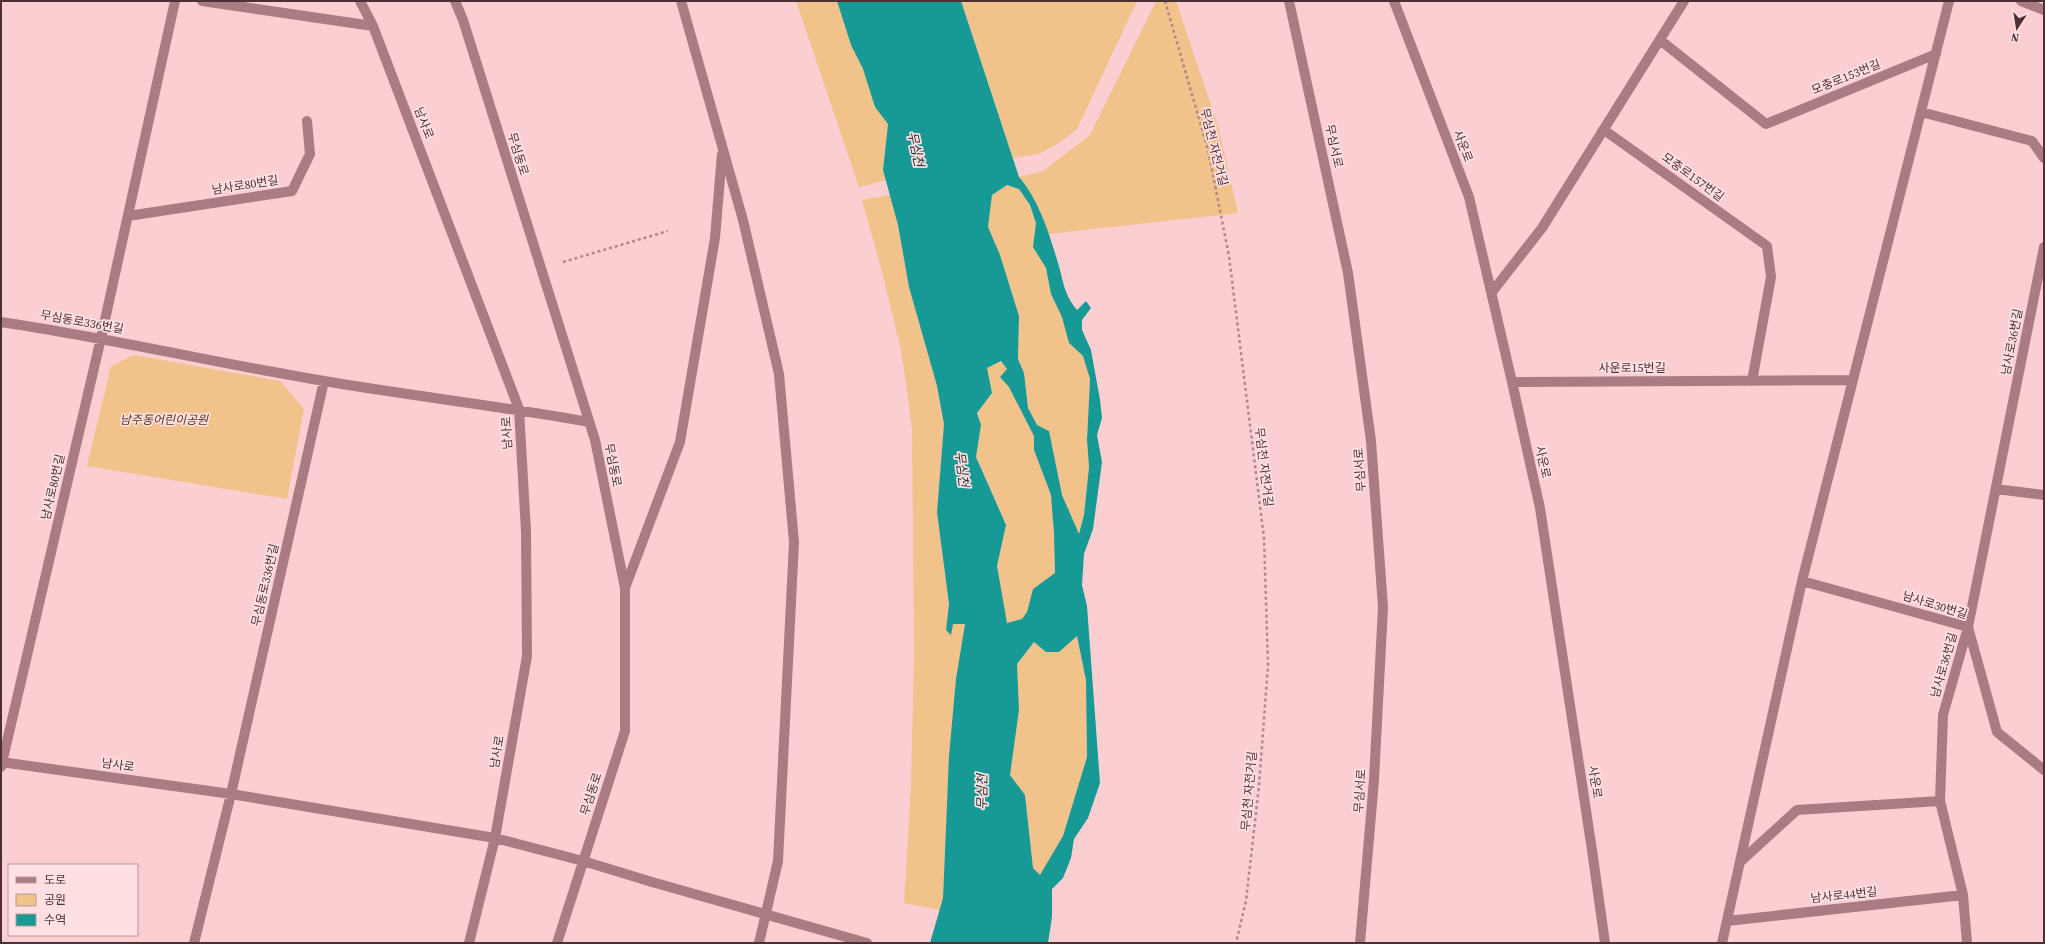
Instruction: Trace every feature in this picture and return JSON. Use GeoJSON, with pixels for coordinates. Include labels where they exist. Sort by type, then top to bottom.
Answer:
{"type":"FeatureCollection","features":[{"type":"Feature","properties":{"kind":"street","name":"남사로80번길"},"geometry":{"type":"LineString","coordinates":[[1,764],[101,338],[175,1]]}},
{"type":"Feature","properties":{"kind":"street"},"geometry":{"type":"LineString","coordinates":[[202,1],[373,26]]}},
{"type":"Feature","properties":{"kind":"street","name":"남사로"},"geometry":{"type":"LineString","coordinates":[[360,1],[373,26],[519,409],[526,530],[527,656],[495,838],[469,943]]}},
{"type":"Feature","properties":{"kind":"street","name":"무심동로"},"geometry":{"type":"LineString","coordinates":[[455,1],[463,20],[595,440],[624,588],[625,731],[557,943]]}},
{"type":"Feature","properties":{"kind":"street"},"geometry":{"type":"LineString","coordinates":[[681,1],[743,220],[779,374],[794,542],[778,861],[759,943]]}},
{"type":"Feature","properties":{"kind":"street","name":"무심서로"},"geometry":{"type":"LineString","coordinates":[[1289,1],[1348,273],[1371,441],[1383,607],[1374,780],[1360,943]]}},
{"type":"Feature","properties":{"kind":"street","name":"사운로"},"geometry":{"type":"LineString","coordinates":[[1394,1],[1469,197],[1492,292],[1540,508],[1605,943]]}},
{"type":"Feature","properties":{"kind":"street"},"geometry":{"type":"LineString","coordinates":[[1492,292],[1542,228],[1684,1]]}},
{"type":"Feature","properties":{"kind":"street"},"geometry":{"type":"LineString","coordinates":[[1722,943],[1802,581],[1949,1]]}},
{"type":"Feature","properties":{"kind":"street"},"geometry":{"type":"LineString","coordinates":[[2022,1],[2044,10]]}},
{"type":"Feature","properties":{"kind":"street","name":"모충로153번길"},"geometry":{"type":"LineString","coordinates":[[1660,40],[1766,124],[1936,54]]}},
{"type":"Feature","properties":{"kind":"street"},"geometry":{"type":"LineString","coordinates":[[1921,112],[2032,141],[2044,158]]}},
{"type":"Feature","properties":{"kind":"street","name":"남사로80번길"},"geometry":{"type":"LineString","coordinates":[[128,216],[292,191],[310,154],[307,121]]}},
{"type":"Feature","properties":{"kind":"street","name":"모충로157번길"},"geometry":{"type":"LineString","coordinates":[[1604,130],[1767,246],[1771,277],[1752,381]]}},
{"type":"Feature","properties":{"kind":"street"},"geometry":{"type":"LineString","coordinates":[[624,588],[680,442],[715,238],[723,148]]}},
{"type":"Feature","properties":{"kind":"street","name":"남사로36번길"},"geometry":{"type":"LineString","coordinates":[[1967,943],[1963,895],[1940,801],[1943,715],[1968,627],[2044,247]]}},
{"type":"Feature","properties":{"kind":"street","name":"무심동로336번길"},"geometry":{"type":"LineString","coordinates":[[1,322],[101,338],[324,381],[519,409],[589,422]]}},
{"type":"Feature","properties":{"kind":"street","name":"사운로15번길"},"geometry":{"type":"LineString","coordinates":[[1512,382],[1853,380]]}},
{"type":"Feature","properties":{"kind":"street","name":"무심동로336번길"},"geometry":{"type":"LineString","coordinates":[[231,794],[324,381]]}},
{"type":"Feature","properties":{"kind":"street"},"geometry":{"type":"LineString","coordinates":[[1996,489],[2044,495]]}},
{"type":"Feature","properties":{"kind":"street","name":"남사로30번길"},"geometry":{"type":"LineString","coordinates":[[1802,581],[1968,627],[1996,732],[2044,770]]}},
{"type":"Feature","properties":{"kind":"street","name":"남사로"},"geometry":{"type":"LineString","coordinates":[[1,764],[231,794],[495,838],[583,861],[867,943]]}},
{"type":"Feature","properties":{"kind":"street"},"geometry":{"type":"LineString","coordinates":[[194,943],[231,794]]}},
{"type":"Feature","properties":{"kind":"street"},"geometry":{"type":"LineString","coordinates":[[1740,862],[1797,810],[1940,801]]}},
{"type":"Feature","properties":{"kind":"street","name":"남사로44번길"},"geometry":{"type":"LineString","coordinates":[[1727,921],[1963,895]]}},
{"type":"Feature","properties":{"kind":"path","name":"무심천 자전거길"},"geometry":{"type":"LineString","coordinates":[[1165,1],[1208,150],[1229,256],[1264,538],[1268,665],[1259,786],[1246,901],[1236,943]]}},
{"type":"Feature","properties":{"kind":"path"},"geometry":{"type":"LineString","coordinates":[[541,269],[668,231]]}},
{"type":"Feature","properties":{"kind":"green space"},"geometry":{"type":"Polygon","coordinates":[[[796,1],[837,1],[851,45],[863,69],[875,107],[888,124],[883,170],[886,180],[859,187],[796,1]]]}},
{"type":"Feature","properties":{"kind":"green space"},"geometry":{"type":"Polygon","coordinates":[[[961,1],[1137,1],[1077,129],[1056,145],[1038,154],[1013,158],[961,1]]]}},
{"type":"Feature","properties":{"kind":"green space"},"geometry":{"type":"Polygon","coordinates":[[[1156,1],[1176,1],[1218,126],[1238,213],[1048,234],[1043,219],[1029,190],[1019,177],[1043,171],[1090,135],[1156,1]]]}},
{"type":"Feature","properties":{"kind":"green space"},"geometry":{"type":"Polygon","coordinates":[[[1007,185],[1019,189],[1030,205],[1036,223],[1033,247],[1046,268],[1051,294],[1062,317],[1069,343],[1083,356],[1090,379],[1087,440],[1089,467],[1084,515],[1079,535],[1062,495],[1049,431],[1037,425],[1028,408],[1024,373],[1018,359],[1019,316],[1000,255],[988,227],[992,195],[1007,185]]]}},
{"type":"Feature","properties":{"kind":"green space"},"geometry":{"type":"Polygon","coordinates":[[[890,195],[898,225],[909,287],[937,386],[944,424],[937,512],[949,604],[946,630],[953,624],[965,623],[953,726],[943,898],[940,910],[904,903],[911,785],[914,655],[912,428],[901,350],[881,268],[862,200],[890,195]]]}},
{"type":"Feature","properties":{"kind":"green space","name":"남주동어린이공원"},"geometry":{"type":"Polygon","coordinates":[[[134,355],[280,381],[304,409],[287,499],[87,466],[111,366],[134,355]]]}},
{"type":"Feature","properties":{"kind":"green space"},"geometry":{"type":"Polygon","coordinates":[[[1001,361],[1007,369],[1000,377],[1009,387],[1034,436],[1034,450],[1051,495],[1055,573],[1033,589],[1027,612],[1022,619],[1006,623],[997,566],[1006,525],[976,457],[981,425],[977,413],[992,393],[987,368],[1001,361]]]}},
{"type":"Feature","properties":{"kind":"green space"},"geometry":{"type":"Polygon","coordinates":[[[1077,636],[1086,680],[1087,757],[1063,836],[1040,876],[1033,868],[1025,795],[1010,775],[1019,710],[1017,664],[1034,642],[1046,652],[1077,636]]]}},
{"type":"Feature","properties":{"kind":"water","name":"무심천"},"geometry":{"type":"Polygon","coordinates":[[[837,1],[961,1],[1019,177],[1038,206],[1043,217],[1066,292],[1077,310],[1086,301],[1091,308],[1082,320],[1082,330],[1091,350],[1100,400],[1102,418],[1097,435],[1102,462],[1093,529],[1084,554],[1082,585],[1087,606],[1100,783],[1088,818],[1074,839],[1071,858],[1063,878],[1052,889],[1052,917],[1048,943],[930,943],[943,898],[949,756],[956,679],[965,624],[953,624],[951,635],[946,630],[949,604],[937,512],[944,424],[937,386],[909,287],[898,225],[883,170],[888,124],[875,107],[863,69],[851,45],[837,1]],[[1007,185],[992,195],[988,227],[1000,255],[1019,316],[1018,359],[1024,373],[1028,408],[1037,425],[1049,431],[1062,495],[1079,534],[1084,515],[1089,467],[1087,440],[1090,379],[1083,356],[1069,343],[1062,317],[1051,294],[1046,268],[1033,247],[1036,223],[1030,205],[1019,189],[1007,185]],[[1001,361],[987,368],[992,393],[977,413],[981,425],[976,457],[1006,525],[997,566],[1007,623],[1022,619],[1027,612],[1033,589],[1055,573],[1051,495],[1034,450],[1034,436],[1009,387],[1000,377],[1007,369],[1001,361]],[[1077,636],[1059,652],[1046,652],[1034,642],[1017,664],[1019,710],[1010,775],[1025,795],[1033,868],[1040,875],[1063,836],[1087,757],[1086,680],[1077,636]]]}}]}
